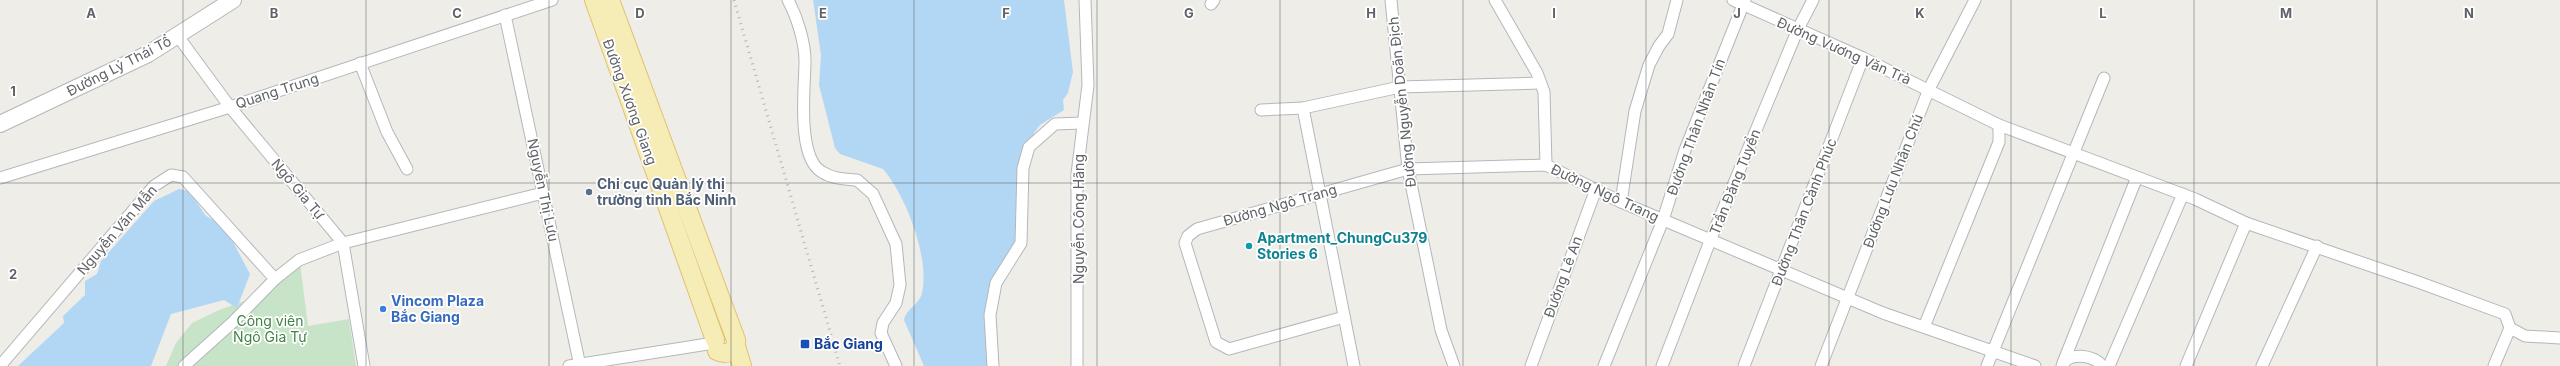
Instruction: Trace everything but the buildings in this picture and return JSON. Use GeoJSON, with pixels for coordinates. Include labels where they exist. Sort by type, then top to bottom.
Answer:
{"type":"FeatureCollection","features":[{"type":"Feature","properties":{"kind":"main road","name":"Đường Lý Thái Tổ"},"geometry":{"type":"LineString","coordinates":[[0,124],[148,54],[233,0]]}},
{"type":"Feature","properties":{"kind":"main road","name":"Đường Xương Giang"},"geometry":{"type":"LineString","coordinates":[[594,0],[717,350]]}},
{"type":"Feature","properties":{"kind":"main road","name":"Đường Xương Giang"},"geometry":{"type":"LineString","coordinates":[[610,0],[734,340],[742,366]]}},
{"type":"Feature","properties":{"kind":"main road"},"geometry":{"type":"LineString","coordinates":[[717,350],[721,332],[734,340]]}},
{"type":"Feature","properties":{"kind":"street","name":"Quang Trung"},"geometry":{"type":"LineString","coordinates":[[0,178],[230,107],[552,0]]}},
{"type":"Feature","properties":{"kind":"street"},"geometry":{"type":"LineString","coordinates":[[788,0],[795,13],[805,60],[802,114],[809,153],[820,171],[837,179],[857,180],[872,194],[896,244],[900,285],[896,303],[883,323],[882,333],[896,366]]}},
{"type":"Feature","properties":{"kind":"street","name":"Nguyễn Công Hãng"},"geometry":{"type":"LineString","coordinates":[[1077,366],[1077,174],[1088,79],[1085,0]]}},
{"type":"Feature","properties":{"kind":"street","name":"Đường Nguyễn Doãn Địch"},"geometry":{"type":"LineString","coordinates":[[1391,0],[1408,169],[1441,330],[1454,366]]}},
{"type":"Feature","properties":{"kind":"street"},"geometry":{"type":"LineString","coordinates":[[1495,0],[1544,92],[1546,165]]}},
{"type":"Feature","properties":{"kind":"street"},"geometry":{"type":"LineString","coordinates":[[1621,202],[1635,111],[1649,65],[1659,46],[1668,34],[1677,0]]}},
{"type":"Feature","properties":{"kind":"street","name":"Trần Đăng Tuyển"},"geometry":{"type":"LineString","coordinates":[[1662,366],[1710,241],[1798,29],[1813,0]]}},
{"type":"Feature","properties":{"kind":"street","name":"Đường Lưu Nhân Chú"},"geometry":{"type":"LineString","coordinates":[[1821,366],[1928,89],[1974,0]]}},
{"type":"Feature","properties":{"kind":"street","name":"Đường Vương Văn Trà"},"geometry":{"type":"LineString","coordinates":[[1740,1],[1928,89],[1999,125],[2183,194],[2246,223],[2317,246],[2505,314],[2510,328]]}},
{"type":"Feature","properties":{"kind":"street","name":"Đường Thân Nhân Tín"},"geometry":{"type":"LineString","coordinates":[[1604,366],[1663,220],[1685,150],[1740,1]]}},
{"type":"Feature","properties":{"kind":"street","name":"Nguyễn Thị Lưu"},"geometry":{"type":"LineString","coordinates":[[505,15],[543,193],[576,365]]}},
{"type":"Feature","properties":{"kind":"street","name":"Ngô Gia Tự"},"geometry":{"type":"LineString","coordinates":[[177,36],[230,107],[343,243]]}},
{"type":"Feature","properties":{"kind":"street","name":"Đường Thân Cảnh Phúc"},"geometry":{"type":"LineString","coordinates":[[1744,366],[1863,58]]}},
{"type":"Feature","properties":{"kind":"street"},"geometry":{"type":"LineString","coordinates":[[360,63],[387,132],[407,169]]}},
{"type":"Feature","properties":{"kind":"street"},"geometry":{"type":"LineString","coordinates":[[1987,366],[2075,153],[2104,78]]}},
{"type":"Feature","properties":{"kind":"street"},"geometry":{"type":"LineString","coordinates":[[1261,110],[1303,108],[1400,88],[1540,83]]}},
{"type":"Feature","properties":{"kind":"street"},"geometry":{"type":"LineString","coordinates":[[1303,108],[1354,366]]}},
{"type":"Feature","properties":{"kind":"street"},"geometry":{"type":"LineString","coordinates":[[993,366],[990,315],[996,283],[1021,243],[1023,168],[1029,147],[1055,124],[1082,123]]}},
{"type":"Feature","properties":{"kind":"street"},"geometry":{"type":"LineString","coordinates":[[1924,327],[1999,142],[1999,125]]}},
{"type":"Feature","properties":{"kind":"street","name":"Đường Ngô Trang"},"geometry":{"type":"LineString","coordinates":[[1344,317],[1229,349],[1222,347],[1216,342],[1185,243],[1188,236],[1197,229],[1408,169],[1546,165],[1621,202],[1883,313],[2035,366]]}},
{"type":"Feature","properties":{"kind":"street","name":"Nguyễn Văn Mẫn"},"geometry":{"type":"LineString","coordinates":[[0,366],[154,186],[171,175],[183,177],[275,279]]}},
{"type":"Feature","properties":{"kind":"street"},"geometry":{"type":"LineString","coordinates":[[2063,364],[2137,177]]}},
{"type":"Feature","properties":{"kind":"street","name":"Đường Lê An"},"geometry":{"type":"LineString","coordinates":[[1530,366],[1596,189]]}},
{"type":"Feature","properties":{"kind":"street"},"geometry":{"type":"LineString","coordinates":[[184,366],[233,322],[275,279],[300,260],[343,243],[543,193]]}},
{"type":"Feature","properties":{"kind":"street"},"geometry":{"type":"LineString","coordinates":[[2109,366],[2183,194]]}},
{"type":"Feature","properties":{"kind":"street"},"geometry":{"type":"LineString","coordinates":[[2186,366],[2246,223]]}},
{"type":"Feature","properties":{"kind":"street"},"geometry":{"type":"LineString","coordinates":[[343,243],[364,366]]}},
{"type":"Feature","properties":{"kind":"street"},"geometry":{"type":"LineString","coordinates":[[2262,366],[2317,246]]}},
{"type":"Feature","properties":{"kind":"street"},"geometry":{"type":"LineString","coordinates":[[2494,366],[2510,328],[2525,336],[2560,338]]}},
{"type":"Feature","properties":{"kind":"street"},"geometry":{"type":"LineString","coordinates":[[576,365],[717,350]]}},
{"type":"Feature","properties":{"kind":"street"},"geometry":{"type":"LineString","coordinates":[[2063,364],[2076,357],[2088,356],[2094,358],[2102,366]]}},
{"type":"Feature","properties":{"kind":"green space","name":"Công viên Ngô Gia Tự"},"geometry":{"type":"Polygon","coordinates":[[[300,263],[308,326],[349,319],[356,366],[166,366],[176,343],[192,323],[219,310],[253,298],[270,273],[300,263]]]}},
{"type":"Feature","properties":{"kind":"water"},"geometry":{"type":"Polygon","coordinates":[[[813,0],[1064,0],[1073,72],[1068,93],[1063,100],[1064,110],[1040,125],[1034,133],[1028,159],[1026,229],[995,284],[996,366],[924,366],[904,320],[907,313],[918,301],[922,293],[924,279],[923,263],[914,228],[900,195],[883,169],[840,154],[835,148],[819,85],[821,55],[813,0]]]}},
{"type":"Feature","properties":{"kind":"water"},"geometry":{"type":"Polygon","coordinates":[[[179,189],[189,191],[206,216],[224,225],[250,274],[237,308],[224,300],[171,314],[151,366],[18,366],[64,323],[63,316],[85,295],[85,281],[97,274],[101,261],[154,201],[179,189]]]}},
{"type":"Feature","properties":{"kind":"railway"},"geometry":{"type":"LineString","coordinates":[[734,0],[840,366]]}},
{"type":"Feature","properties":{"kind":"place","name":"Chi cục Quản lý thị trường tỉnh Bắc Ninh"},"geometry":{"type":"Point","coordinates":[589,192]}},
{"type":"Feature","properties":{"kind":"place","name":"Apartment_ChungCu379 Stories 6"},"geometry":{"type":"Point","coordinates":[1249,246]}},
{"type":"Feature","properties":{"kind":"place","name":"Vincom Plaza Bắc Giang"},"geometry":{"type":"Point","coordinates":[383,309]}},
{"type":"Feature","properties":{"kind":"place","name":"Bắc Giang"},"geometry":{"type":"Point","coordinates":[805,344]}}]}
